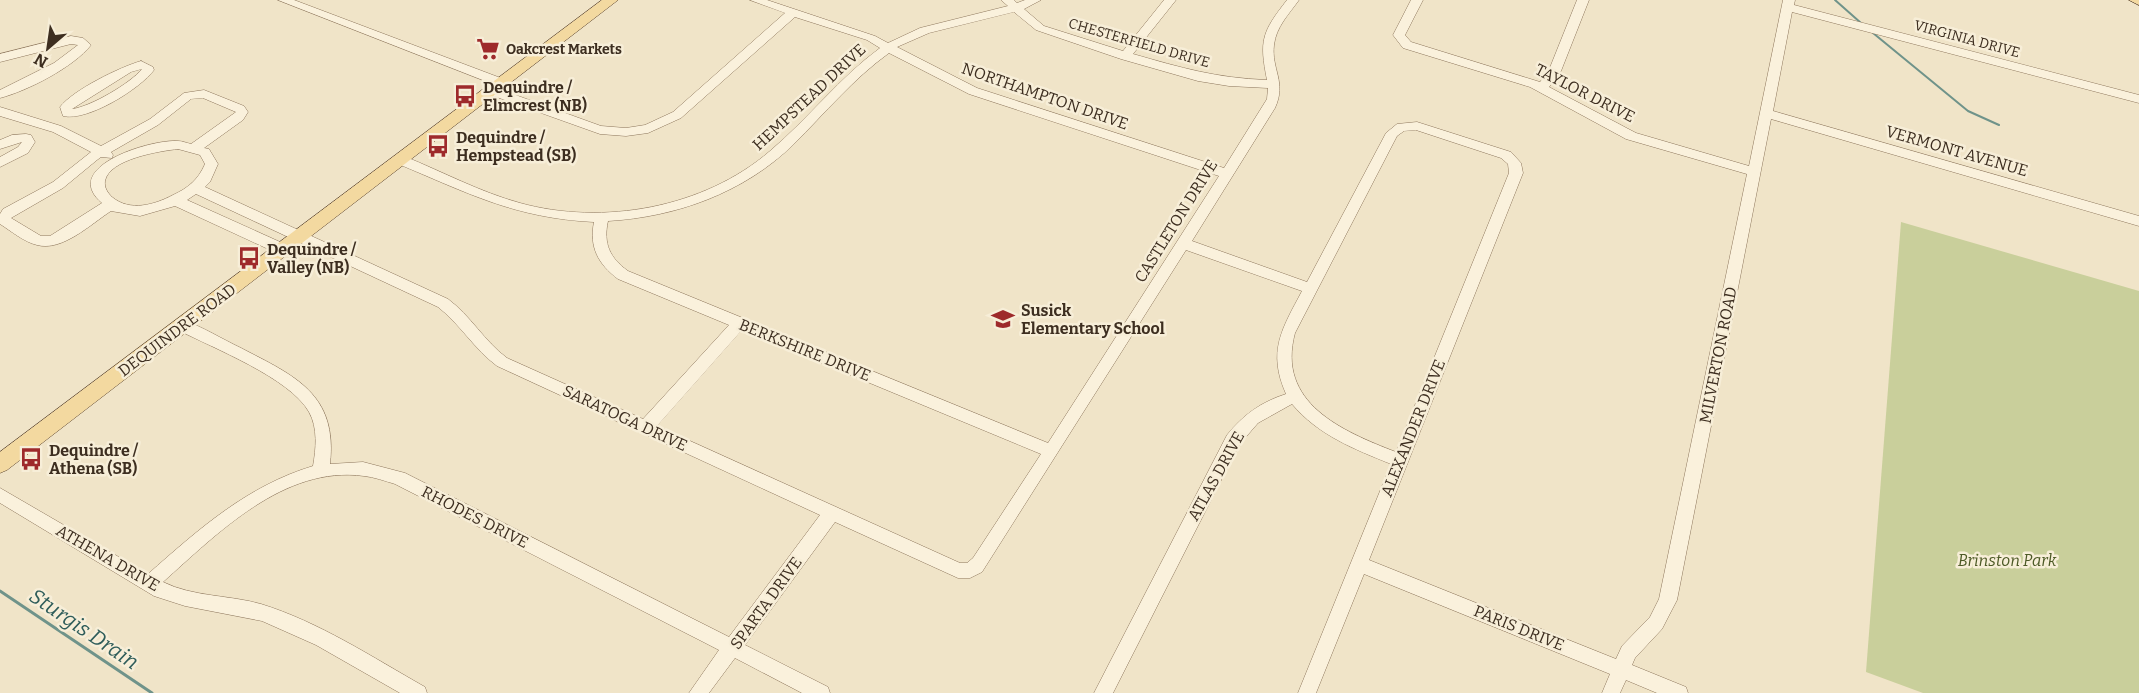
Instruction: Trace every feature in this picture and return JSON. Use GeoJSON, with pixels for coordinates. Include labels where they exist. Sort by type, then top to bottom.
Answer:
{"type":"FeatureCollection","features":[{"type":"Feature","properties":{"kind":"main road","name":"DEQUINDRE ROAD"},"geometry":{"type":"LineString","coordinates":[[0,464],[611,0]]}},
{"type":"Feature","properties":{"kind":"street"},"geometry":{"type":"LineString","coordinates":[[284,0],[600,130],[626,132],[648,129],[677,115],[794,12]]}},
{"type":"Feature","properties":{"kind":"street","name":"NORTHAMPTON DRIVE"},"geometry":{"type":"LineString","coordinates":[[756,0],[866,35],[942,77],[973,91],[1227,174]]}},
{"type":"Feature","properties":{"kind":"street","name":"HEMPSTEAD DRIVE"},"geometry":{"type":"LineString","coordinates":[[401,160],[515,206],[555,215],[602,217],[645,212],[677,204],[734,182],[773,156],[873,59],[889,47],[933,26],[995,15],[1011,4],[1035,0]]}},
{"type":"Feature","properties":{"kind":"street"},"geometry":{"type":"LineString","coordinates":[[1125,56],[1170,0]]}},
{"type":"Feature","properties":{"kind":"street"},"geometry":{"type":"LineString","coordinates":[[1275,84],[1268,58],[1268,44],[1275,26],[1293,0]]}},
{"type":"Feature","properties":{"kind":"street","name":"TAYLOR DRIVE"},"geometry":{"type":"LineString","coordinates":[[1417,0],[1400,30],[1399,35],[1402,42],[1542,87],[1631,136],[1755,172]]}},
{"type":"Feature","properties":{"kind":"street"},"geometry":{"type":"LineString","coordinates":[[1542,87],[1555,71],[1583,0]]}},
{"type":"Feature","properties":{"kind":"street","name":"CHESTERFIELD DRIVE"},"geometry":{"type":"LineString","coordinates":[[1011,4],[1030,21],[1050,33],[1125,56],[1205,79],[1275,84]]}},
{"type":"Feature","properties":{"kind":"street","name":"VIRGINIA DRIVE"},"geometry":{"type":"LineString","coordinates":[[1788,4],[2139,99]]}},
{"type":"Feature","properties":{"kind":"street","name":"MILVERTON ROAD"},"geometry":{"type":"LineString","coordinates":[[1611,693],[1620,669],[1637,640],[1656,623],[1668,600],[1788,4]]}},
{"type":"Feature","properties":{"kind":"street"},"geometry":{"type":"LineString","coordinates":[[0,58],[71,40],[79,40],[85,45],[80,51],[56,66],[0,94]]}},
{"type":"Feature","properties":{"kind":"street"},"geometry":{"type":"LineString","coordinates":[[0,145],[26,138],[67,113],[78,113],[88,109],[143,76],[147,67],[141,65],[127,69],[68,105],[67,113]]}},
{"type":"Feature","properties":{"kind":"street","name":"CASTLETON DRIVE"},"geometry":{"type":"LineString","coordinates":[[969,571],[978,566],[984,557],[1272,103],[1275,84]]}},
{"type":"Feature","properties":{"kind":"street"},"geometry":{"type":"LineString","coordinates":[[111,204],[61,237],[51,241],[39,241],[3,220],[8,212],[57,185],[100,152],[146,128],[194,94],[209,96],[240,109],[242,112],[238,117],[196,147]]}},
{"type":"Feature","properties":{"kind":"street"},"geometry":{"type":"LineString","coordinates":[[0,111],[13,117],[47,125],[118,160]]}},
{"type":"Feature","properties":{"kind":"street","name":"VERMONT AVENUE"},"geometry":{"type":"LineString","coordinates":[[1766,113],[2139,221]]}},
{"type":"Feature","properties":{"kind":"street","name":"ALEXANDER DRIVE"},"geometry":{"type":"LineString","coordinates":[[1307,693],[1515,173],[1514,163],[1497,151],[1423,127],[1405,126],[1392,133],[1311,289]]}},
{"type":"Feature","properties":{"kind":"street"},"geometry":{"type":"LineString","coordinates":[[0,163],[27,146],[29,142],[26,138]]}},
{"type":"Feature","properties":{"kind":"street"},"geometry":{"type":"LineString","coordinates":[[156,146],[196,147],[209,155],[213,167],[205,180],[187,195],[141,210],[121,208],[111,204],[102,196],[99,185],[104,173],[118,160],[137,151],[156,146]]}},
{"type":"Feature","properties":{"kind":"street"},"geometry":{"type":"LineString","coordinates":[[187,195],[284,249]]}},
{"type":"Feature","properties":{"kind":"street","name":"SARATOGA DRIVE"},"geometry":{"type":"LineString","coordinates":[[187,195],[300,238],[443,303],[462,318],[486,351],[502,362],[958,570],[969,571]]}},
{"type":"Feature","properties":{"kind":"street","name":"BERKSHIRE DRIVE"},"geometry":{"type":"LineString","coordinates":[[602,217],[598,232],[598,245],[605,259],[617,270],[1051,452]]}},
{"type":"Feature","properties":{"kind":"street"},"geometry":{"type":"LineString","coordinates":[[1183,243],[1311,289],[1284,346],[1285,370],[1295,396],[1308,412],[1329,429],[1348,440],[1400,460]]}},
{"type":"Feature","properties":{"kind":"street"},"geometry":{"type":"LineString","coordinates":[[646,428],[740,323]]}},
{"type":"Feature","properties":{"kind":"street"},"geometry":{"type":"LineString","coordinates":[[183,326],[280,375],[303,392],[316,409],[322,424],[324,447],[321,471]]}},
{"type":"Feature","properties":{"kind":"street","name":"ATLAS DRIVE"},"geometry":{"type":"LineString","coordinates":[[1102,693],[1233,440],[1242,427],[1262,410],[1295,396]]}},
{"type":"Feature","properties":{"kind":"street","name":"RHODES DRIVE"},"geometry":{"type":"LineString","coordinates":[[149,584],[218,523],[248,501],[284,482],[321,471],[363,469],[399,478],[821,693]]}},
{"type":"Feature","properties":{"kind":"street","name":"ATHENA DRIVE"},"geometry":{"type":"LineString","coordinates":[[0,495],[149,584],[184,598],[245,608],[279,619],[313,635],[418,693]]}},
{"type":"Feature","properties":{"kind":"street","name":"SPARTA DRIVE"},"geometry":{"type":"LineString","coordinates":[[698,693],[832,512]]}},
{"type":"Feature","properties":{"kind":"street","name":"PARIS DRIVE"},"geometry":{"type":"LineString","coordinates":[[1359,564],[1679,693]]}},
{"type":"Feature","properties":{"kind":"green space","name":"Brinston Park"},"geometry":{"type":"Polygon","coordinates":[[[1901,222],[2139,291],[2139,693],[1923,693],[1866,672],[1901,222]]]}},
{"type":"Feature","properties":{"kind":"waterway"},"geometry":{"type":"LineString","coordinates":[[1835,0],[1861,23]]}},
{"type":"Feature","properties":{"kind":"waterway"},"geometry":{"type":"LineString","coordinates":[[1873,33],[1968,111],[1999,125]]}},
{"type":"Feature","properties":{"kind":"waterway","name":"Sturgis Drain"},"geometry":{"type":"LineString","coordinates":[[0,591],[152,693]]}},
{"type":"Feature","properties":{"kind":"place","name":"Oakcrest Markets"},"geometry":{"type":"Point","coordinates":[488,49]}},
{"type":"Feature","properties":{"kind":"place","name":"Dequindre / Elmcrest (NB)"},"geometry":{"type":"Point","coordinates":[465,96]}},
{"type":"Feature","properties":{"kind":"place","name":"Dequindre / Hempstead (SB)"},"geometry":{"type":"Point","coordinates":[438,146]}},
{"type":"Feature","properties":{"kind":"place","name":"Dequindre / Valley (NB)"},"geometry":{"type":"Point","coordinates":[249,258]}},
{"type":"Feature","properties":{"kind":"place","name":"Susick Elementary School"},"geometry":{"type":"Point","coordinates":[1003,319]}},
{"type":"Feature","properties":{"kind":"place","name":"Dequindre / Athena (SB)"},"geometry":{"type":"Point","coordinates":[31,459]}}]}
